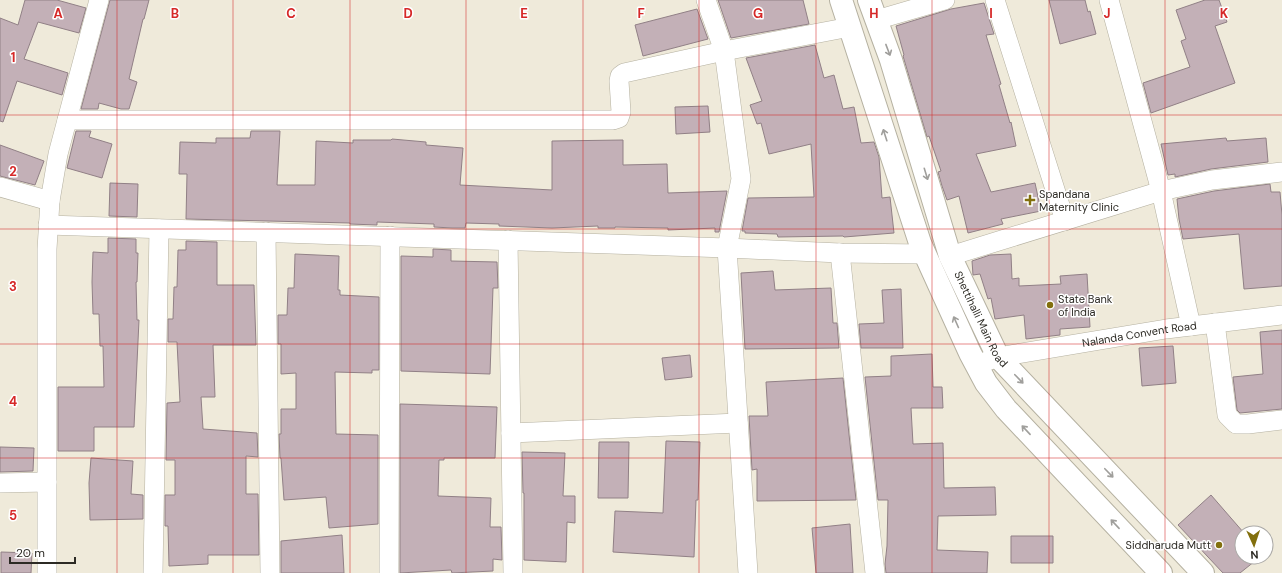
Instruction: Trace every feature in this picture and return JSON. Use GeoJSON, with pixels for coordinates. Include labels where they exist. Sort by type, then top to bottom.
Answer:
{"type":"FeatureCollection","features":[{"type":"Feature","properties":{"kind":"main road","name":"Shettihalli Main Road"},"geometry":{"type":"LineString","coordinates":[[841,0],[920,243],[970,353],[986,383],[1006,409],[1161,573]]}},
{"type":"Feature","properties":{"kind":"main road","name":"Shettihalli Main Road"},"geometry":{"type":"LineString","coordinates":[[873,10],[891,60],[950,256],[998,357],[1204,573]]}},
{"type":"Feature","properties":{"kind":"street"},"geometry":{"type":"LineString","coordinates":[[47,573],[47,249],[50,201],[58,154],[99,0]]}},
{"type":"Feature","properties":{"kind":"street"},"geometry":{"type":"LineString","coordinates":[[706,0],[724,51],[741,178],[727,248],[748,573]]}},
{"type":"Feature","properties":{"kind":"street"},"geometry":{"type":"LineString","coordinates":[[873,10],[945,0]]}},
{"type":"Feature","properties":{"kind":"street"},"geometry":{"type":"LineString","coordinates":[[995,0],[1065,221]]}},
{"type":"Feature","properties":{"kind":"street"},"geometry":{"type":"LineString","coordinates":[[1110,0],[1161,191],[1191,326]]}},
{"type":"Feature","properties":{"kind":"street"},"geometry":{"type":"LineString","coordinates":[[67,120],[614,120],[619,118],[621,112],[619,81],[620,76],[624,73],[724,51],[850,27]]}},
{"type":"Feature","properties":{"kind":"street"},"geometry":{"type":"LineString","coordinates":[[950,256],[1161,191],[1212,180],[1282,172]]}},
{"type":"Feature","properties":{"kind":"street"},"geometry":{"type":"LineString","coordinates":[[0,187],[50,201]]}},
{"type":"Feature","properties":{"kind":"street"},"geometry":{"type":"LineString","coordinates":[[48,225],[508,240],[840,253],[925,254]]}},
{"type":"Feature","properties":{"kind":"street"},"geometry":{"type":"LineString","coordinates":[[153,573],[159,229]]}},
{"type":"Feature","properties":{"kind":"street"},"geometry":{"type":"LineString","coordinates":[[266,232],[270,573]]}},
{"type":"Feature","properties":{"kind":"street"},"geometry":{"type":"LineString","coordinates":[[388,573],[390,236]]}},
{"type":"Feature","properties":{"kind":"street"},"geometry":{"type":"LineString","coordinates":[[508,240],[513,573]]}},
{"type":"Feature","properties":{"kind":"street"},"geometry":{"type":"LineString","coordinates":[[840,253],[875,573]]}},
{"type":"Feature","properties":{"kind":"street","name":"Nalanda Convent Road"},"geometry":{"type":"LineString","coordinates":[[977,365],[998,357],[1191,326],[1282,315]]}},
{"type":"Feature","properties":{"kind":"street"},"geometry":{"type":"LineString","coordinates":[[1216,323],[1227,416],[1236,424],[1282,420]]}},
{"type":"Feature","properties":{"kind":"street"},"geometry":{"type":"LineString","coordinates":[[511,433],[738,423]]}},
{"type":"Feature","properties":{"kind":"street"},"geometry":{"type":"LineString","coordinates":[[0,483],[47,482]]}},
{"type":"Feature","properties":{"kind":"building"},"geometry":{"type":"Polygon","coordinates":[[[25,0],[57,0],[86,8],[79,33],[38,22],[24,59],[68,73],[62,95],[17,81],[3,122],[0,121],[0,18],[18,25],[25,0]]]}},
{"type":"Feature","properties":{"kind":"building"},"geometry":{"type":"Polygon","coordinates":[[[110,0],[149,0],[129,79],[137,82],[129,109],[121,109],[99,103],[98,109],[81,109],[110,0]]]}},
{"type":"Feature","properties":{"kind":"building"},"geometry":{"type":"Polygon","coordinates":[[[718,0],[803,0],[809,24],[731,38],[718,0]]]}},
{"type":"Feature","properties":{"kind":"building"},"geometry":{"type":"Polygon","coordinates":[[[1049,0],[1085,0],[1088,12],[1090,11],[1096,34],[1060,44],[1049,0]]]}},
{"type":"Feature","properties":{"kind":"building"},"geometry":{"type":"Polygon","coordinates":[[[1205,0],[1219,0],[1227,22],[1215,26],[1235,83],[1151,113],[1143,83],[1190,67],[1181,41],[1186,39],[1176,10],[1205,0]]]}},
{"type":"Feature","properties":{"kind":"building"},"geometry":{"type":"Polygon","coordinates":[[[984,3],[994,34],[986,35],[1001,84],[999,85],[1010,123],[1011,122],[1016,146],[976,154],[991,192],[1035,183],[1041,211],[1001,219],[1003,224],[968,233],[959,196],[947,200],[942,186],[938,172],[941,171],[929,136],[927,137],[903,56],[904,55],[896,26],[951,9],[984,3]]]}},
{"type":"Feature","properties":{"kind":"building"},"geometry":{"type":"Polygon","coordinates":[[[697,9],[708,39],[643,56],[635,25],[697,9]]]}},
{"type":"Feature","properties":{"kind":"building"},"geometry":{"type":"Polygon","coordinates":[[[815,45],[824,78],[834,75],[843,109],[854,107],[861,143],[874,142],[879,157],[882,198],[890,197],[894,233],[844,237],[778,237],[777,234],[745,233],[745,231],[742,231],[748,198],[814,197],[811,144],[769,154],[761,123],[757,124],[750,105],[762,101],[746,58],[815,45]]]}},
{"type":"Feature","properties":{"kind":"building"},"geometry":{"type":"Polygon","coordinates":[[[708,106],[710,132],[676,134],[675,107],[708,106]]]}},
{"type":"Feature","properties":{"kind":"building"},"geometry":{"type":"Polygon","coordinates":[[[76,131],[91,131],[89,137],[112,144],[102,178],[67,168],[76,131]]]}},
{"type":"Feature","properties":{"kind":"building"},"geometry":{"type":"Polygon","coordinates":[[[251,131],[280,131],[277,185],[315,185],[316,141],[353,143],[353,140],[392,139],[426,142],[426,145],[463,148],[460,185],[552,190],[552,141],[623,140],[623,165],[667,164],[668,193],[727,191],[719,232],[715,232],[715,228],[668,230],[668,228],[598,228],[598,226],[552,228],[466,223],[465,228],[452,228],[434,227],[434,224],[377,222],[377,225],[186,219],[187,174],[179,174],[180,142],[216,143],[216,138],[250,138],[251,131]]]}},
{"type":"Feature","properties":{"kind":"building"},"geometry":{"type":"Polygon","coordinates":[[[1226,138],[1227,141],[1266,138],[1268,162],[1211,169],[1175,177],[1175,174],[1168,175],[1161,144],[1226,138]]]}},
{"type":"Feature","properties":{"kind":"building"},"geometry":{"type":"Polygon","coordinates":[[[0,145],[44,161],[35,185],[0,176],[0,145]]]}},
{"type":"Feature","properties":{"kind":"building"},"geometry":{"type":"Polygon","coordinates":[[[110,183],[138,184],[137,217],[109,216],[110,183]]]}},
{"type":"Feature","properties":{"kind":"building"},"geometry":{"type":"Polygon","coordinates":[[[1270,184],[1271,192],[1280,192],[1282,215],[1282,286],[1244,289],[1239,234],[1183,239],[1177,199],[1214,191],[1270,184]]]}},
{"type":"Feature","properties":{"kind":"building"},"geometry":{"type":"Polygon","coordinates":[[[108,238],[136,239],[136,253],[138,253],[136,282],[137,320],[139,320],[134,427],[94,427],[94,451],[58,451],[58,387],[104,387],[103,346],[100,346],[99,314],[93,314],[92,282],[93,252],[108,253],[108,238]]]}},
{"type":"Feature","properties":{"kind":"building"},"geometry":{"type":"Polygon","coordinates":[[[186,241],[217,242],[217,285],[254,285],[256,345],[213,345],[215,397],[201,397],[203,429],[257,433],[258,457],[246,456],[246,494],[258,494],[259,555],[208,555],[208,564],[169,566],[168,526],[165,526],[165,495],[175,495],[175,460],[166,460],[167,403],[180,402],[177,342],[168,342],[168,319],[173,319],[174,287],[177,287],[178,250],[186,250],[186,241]]]}},
{"type":"Feature","properties":{"kind":"building"},"geometry":{"type":"Polygon","coordinates":[[[433,249],[451,250],[451,261],[497,262],[498,288],[493,288],[490,374],[401,371],[401,256],[433,257],[433,249]]]}},
{"type":"Feature","properties":{"kind":"building"},"geometry":{"type":"Polygon","coordinates":[[[295,254],[339,256],[338,290],[340,290],[340,295],[379,297],[379,370],[372,370],[372,373],[335,372],[336,434],[378,435],[378,524],[329,528],[326,497],[284,500],[279,434],[281,434],[281,409],[296,409],[296,373],[281,374],[281,344],[278,344],[278,315],[287,315],[288,288],[294,288],[295,254]]]}},
{"type":"Feature","properties":{"kind":"building"},"geometry":{"type":"Polygon","coordinates":[[[1011,254],[1012,279],[1019,278],[1019,286],[1061,284],[1060,276],[1087,274],[1090,327],[1060,329],[1060,335],[1026,339],[1024,315],[995,319],[991,298],[988,299],[980,274],[973,275],[972,261],[990,255],[1011,254]]]}},
{"type":"Feature","properties":{"kind":"building"},"geometry":{"type":"Polygon","coordinates":[[[773,271],[775,290],[831,288],[833,323],[837,323],[839,348],[745,349],[741,273],[773,271]]]}},
{"type":"Feature","properties":{"kind":"building"},"geometry":{"type":"Polygon","coordinates":[[[901,289],[903,348],[861,348],[859,324],[884,323],[882,290],[901,289]]]}},
{"type":"Feature","properties":{"kind":"building"},"geometry":{"type":"Polygon","coordinates":[[[1282,330],[1282,409],[1240,413],[1237,410],[1233,377],[1263,374],[1260,332],[1282,330]]]}},
{"type":"Feature","properties":{"kind":"building"},"geometry":{"type":"Polygon","coordinates":[[[1173,346],[1176,383],[1142,386],[1139,348],[1173,346]]]}},
{"type":"Feature","properties":{"kind":"building"},"geometry":{"type":"Polygon","coordinates":[[[932,354],[933,387],[942,387],[943,408],[911,408],[913,444],[943,443],[944,488],[995,487],[996,515],[938,516],[937,550],[988,552],[987,573],[886,573],[885,564],[888,500],[878,500],[865,377],[891,376],[891,356],[932,354]]]}},
{"type":"Feature","properties":{"kind":"building"},"geometry":{"type":"Polygon","coordinates":[[[690,355],[692,377],[665,380],[662,358],[690,355]]]}},
{"type":"Feature","properties":{"kind":"building"},"geometry":{"type":"Polygon","coordinates":[[[843,378],[856,500],[757,501],[757,469],[752,470],[749,416],[768,416],[766,382],[843,378]]]}},
{"type":"Feature","properties":{"kind":"building"},"geometry":{"type":"Polygon","coordinates":[[[400,404],[497,407],[495,458],[444,458],[444,460],[439,460],[438,496],[491,498],[490,527],[501,527],[502,560],[493,559],[493,571],[452,573],[451,570],[400,573],[400,404]]]}},
{"type":"Feature","properties":{"kind":"building"},"geometry":{"type":"Polygon","coordinates":[[[666,441],[700,442],[694,557],[613,552],[615,511],[663,513],[666,441]]]}},
{"type":"Feature","properties":{"kind":"building"},"geometry":{"type":"Polygon","coordinates":[[[599,442],[629,442],[628,498],[598,498],[599,442]]]}},
{"type":"Feature","properties":{"kind":"building"},"geometry":{"type":"Polygon","coordinates":[[[0,447],[34,448],[33,471],[0,472],[0,447]]]}},
{"type":"Feature","properties":{"kind":"building"},"geometry":{"type":"Polygon","coordinates":[[[522,452],[565,453],[563,496],[575,496],[575,523],[567,522],[566,562],[524,560],[524,493],[522,452]]]}},
{"type":"Feature","properties":{"kind":"building"},"geometry":{"type":"Polygon","coordinates":[[[91,458],[133,461],[131,494],[143,495],[143,519],[90,520],[89,483],[91,458]]]}},
{"type":"Feature","properties":{"kind":"building","name":"Siddharuda Mutt"},"geometry":{"type":"Polygon","coordinates":[[[1211,495],[1237,525],[1234,525],[1234,565],[1250,565],[1240,573],[1223,573],[1178,525],[1211,495]]]}},
{"type":"Feature","properties":{"kind":"building"},"geometry":{"type":"Polygon","coordinates":[[[850,524],[853,573],[816,573],[812,528],[850,524]]]}},
{"type":"Feature","properties":{"kind":"building"},"geometry":{"type":"Polygon","coordinates":[[[342,535],[344,573],[281,573],[281,541],[342,535]]]}},
{"type":"Feature","properties":{"kind":"building"},"geometry":{"type":"Polygon","coordinates":[[[1011,536],[1053,536],[1053,563],[1011,563],[1011,536]]]}},
{"type":"Feature","properties":{"kind":"building"},"geometry":{"type":"Polygon","coordinates":[[[1,552],[32,553],[31,573],[1,573],[1,552]]]}},
{"type":"Feature","properties":{"kind":"place","name":"Spandana Maternity Clinic"},"geometry":{"type":"Point","coordinates":[1030,200]}},
{"type":"Feature","properties":{"kind":"place","name":"State Bank of India"},"geometry":{"type":"Point","coordinates":[1050,305]}},
{"type":"Feature","properties":{"kind":"place","name":"Siddharuda Mutt"},"geometry":{"type":"Point","coordinates":[1219,545]}}]}
